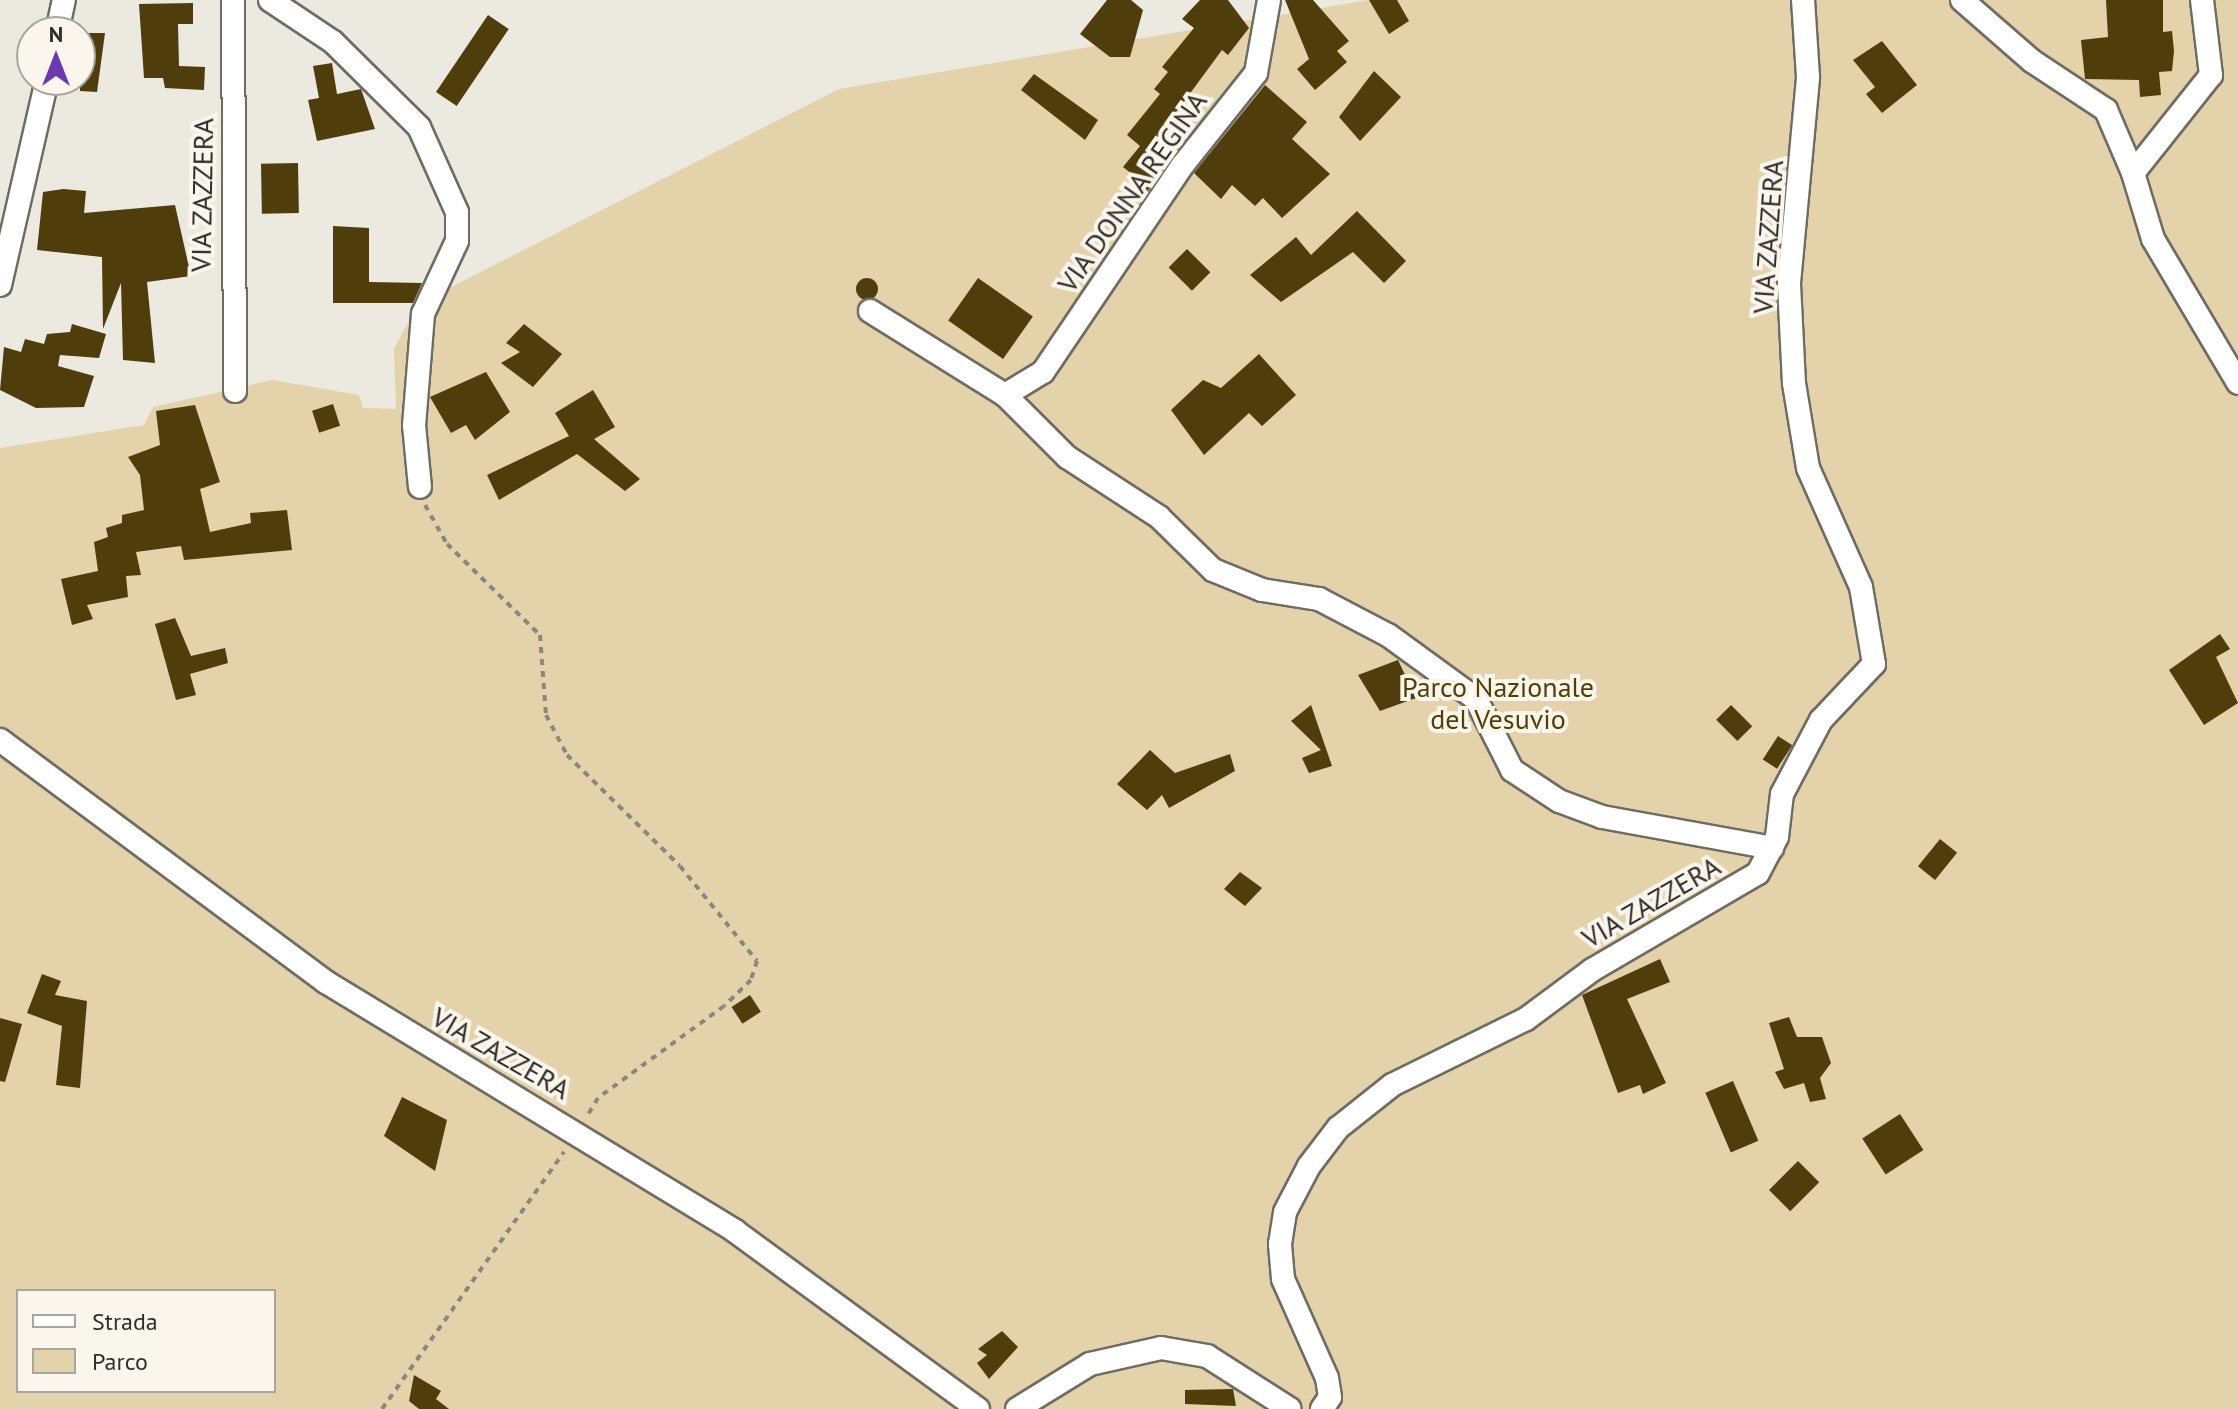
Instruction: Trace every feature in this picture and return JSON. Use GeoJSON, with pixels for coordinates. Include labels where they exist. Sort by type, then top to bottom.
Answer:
{"type":"FeatureCollection","features":[{"type":"Feature","properties":{"kind":"street","name":"VIA ZAZZERA"},"geometry":{"type":"LineString","coordinates":[[233,0],[235,391]]}},
{"type":"Feature","properties":{"kind":"street"},"geometry":{"type":"LineString","coordinates":[[270,0],[333,42],[419,127],[457,212],[457,241],[423,314],[414,425],[420,487]]}},
{"type":"Feature","properties":{"kind":"street","name":"VIA DONNA REGINA"},"geometry":{"type":"LineString","coordinates":[[1005,395],[1043,372],[1182,166],[1256,73],[1269,0]]}},
{"type":"Feature","properties":{"kind":"street","name":"VIA ZAZZERA"},"geometry":{"type":"LineString","coordinates":[[1322,1409],[1330,1397],[1327,1378],[1283,1279],[1280,1244],[1296,1188],[1338,1128],[1392,1085],[1526,1019],[1592,970],[1705,911],[1758,873],[1772,848],[1782,794],[1821,720],[1874,664],[1861,587],[1808,468],[1797,413],[1789,283],[1807,105],[1803,0]]}},
{"type":"Feature","properties":{"kind":"street"},"geometry":{"type":"LineString","coordinates":[[1962,0],[2032,61],[2106,110],[2133,173],[2153,239],[2238,383]]}},
{"type":"Feature","properties":{"kind":"street"},"geometry":{"type":"LineString","coordinates":[[2133,173],[2211,75],[2202,0]]}},
{"type":"Feature","properties":{"kind":"street"},"geometry":{"type":"LineString","coordinates":[[0,285],[43,96]]}},
{"type":"Feature","properties":{"kind":"street"},"geometry":{"type":"LineString","coordinates":[[870,311],[1005,395],[1067,457],[1129,493],[1213,570],[1262,590],[1319,599],[1388,635],[1476,699],[1512,770],[1559,801],[1602,817],[1772,848]]}},
{"type":"Feature","properties":{"kind":"street","name":"VIA ZAZZERA"},"geometry":{"type":"LineString","coordinates":[[0,740],[326,982],[578,1132],[735,1231],[978,1409]]}},
{"type":"Feature","properties":{"kind":"street"},"geometry":{"type":"LineString","coordinates":[[1017,1409],[1090,1364],[1161,1348],[1207,1356],[1290,1409]]}},
{"type":"Feature","properties":{"kind":"path"},"geometry":{"type":"LineString","coordinates":[[382,1409],[578,1132],[598,1098],[724,1006],[751,980],[757,961],[680,866],[567,755],[546,715],[540,635],[447,544],[420,487]]}},
{"type":"Feature","properties":{"kind":"green space","name":"Parco Nazionale del Vesuvio"},"geometry":{"type":"Polygon","coordinates":[[[1369,0],[2238,0],[2238,1409],[0,1409],[0,448],[144,425],[153,407],[272,380],[359,395],[363,408],[396,409],[394,349],[418,304],[839,89],[1369,0]]]}},
{"type":"Feature","properties":{"kind":"building"},"geometry":{"type":"Polygon","coordinates":[[[1107,0],[1131,0],[1143,10],[1130,57],[1110,57],[1080,34],[1107,0]]]}},
{"type":"Feature","properties":{"kind":"building"},"geometry":{"type":"Polygon","coordinates":[[[1200,0],[1228,0],[1249,28],[1228,55],[1222,50],[1158,137],[1163,169],[1145,195],[1136,188],[1141,181],[1123,167],[1140,146],[1127,135],[1160,94],[1154,89],[1168,72],[1162,67],[1194,28],[1182,19],[1200,0]]]}},
{"type":"Feature","properties":{"kind":"building"},"geometry":{"type":"Polygon","coordinates":[[[1285,0],[1313,0],[1349,41],[1337,51],[1347,62],[1315,90],[1297,69],[1309,59],[1285,0]]]}},
{"type":"Feature","properties":{"kind":"building"},"geometry":{"type":"Polygon","coordinates":[[[1369,0],[1397,0],[1409,21],[1389,34],[1369,0]]]}},
{"type":"Feature","properties":{"kind":"building"},"geometry":{"type":"Polygon","coordinates":[[[2106,0],[2163,0],[2163,32],[2172,31],[2174,51],[2172,71],[2159,72],[2161,95],[2140,97],[2139,80],[2085,79],[2081,40],[2108,37],[2106,0]]]}},
{"type":"Feature","properties":{"kind":"building"},"geometry":{"type":"Polygon","coordinates":[[[193,3],[193,24],[178,24],[179,66],[205,67],[204,90],[165,88],[163,78],[144,78],[139,4],[193,3]]]}},
{"type":"Feature","properties":{"kind":"building"},"geometry":{"type":"Polygon","coordinates":[[[488,15],[509,29],[457,106],[436,92],[488,15]]]}},
{"type":"Feature","properties":{"kind":"building"},"geometry":{"type":"Polygon","coordinates":[[[96,33],[105,33],[97,92],[96,33]]]}},
{"type":"Feature","properties":{"kind":"building"},"geometry":{"type":"Polygon","coordinates":[[[1882,41],[1917,85],[1882,113],[1866,94],[1875,87],[1853,60],[1882,41]]]}},
{"type":"Feature","properties":{"kind":"building"},"geometry":{"type":"Polygon","coordinates":[[[332,63],[337,94],[361,89],[375,129],[317,141],[308,100],[319,98],[313,66],[332,63]]]}},
{"type":"Feature","properties":{"kind":"building"},"geometry":{"type":"Polygon","coordinates":[[[1374,71],[1401,97],[1360,141],[1339,117],[1374,71]]]}},
{"type":"Feature","properties":{"kind":"building"},"geometry":{"type":"Polygon","coordinates":[[[1034,74],[1098,120],[1085,140],[1021,90],[1034,74]]]}},
{"type":"Feature","properties":{"kind":"building"},"geometry":{"type":"Polygon","coordinates":[[[1265,85],[1307,122],[1292,139],[1330,174],[1282,218],[1263,198],[1255,206],[1232,185],[1221,199],[1194,173],[1265,85]]]}},
{"type":"Feature","properties":{"kind":"building"},"geometry":{"type":"Polygon","coordinates":[[[298,163],[299,213],[262,214],[261,164],[298,163]]]}},
{"type":"Feature","properties":{"kind":"building"},"geometry":{"type":"Polygon","coordinates":[[[63,189],[86,191],[84,213],[175,205],[191,276],[147,282],[155,363],[123,360],[121,283],[103,329],[102,257],[37,250],[43,192],[63,189]]]}},
{"type":"Feature","properties":{"kind":"building"},"geometry":{"type":"Polygon","coordinates":[[[1357,211],[1406,261],[1384,283],[1353,252],[1281,302],[1250,275],[1296,237],[1311,255],[1357,211]]]}},
{"type":"Feature","properties":{"kind":"building"},"geometry":{"type":"Polygon","coordinates":[[[333,226],[369,228],[369,282],[422,283],[413,303],[333,303],[333,226]]]}},
{"type":"Feature","properties":{"kind":"building"},"geometry":{"type":"Polygon","coordinates":[[[1187,249],[1210,272],[1192,291],[1169,267],[1187,249]]]}},
{"type":"Feature","properties":{"kind":"building"},"geometry":{"type":"Polygon","coordinates":[[[867,278],[875,281],[878,289],[875,297],[867,300],[859,297],[856,289],[859,281],[867,278]]]}},
{"type":"Feature","properties":{"kind":"building"},"geometry":{"type":"Polygon","coordinates":[[[978,278],[1033,316],[1003,359],[948,321],[978,278]]]}},
{"type":"Feature","properties":{"kind":"building"},"geometry":{"type":"Polygon","coordinates":[[[72,324],[106,334],[99,358],[60,355],[58,366],[94,376],[84,407],[36,408],[0,390],[4,347],[21,352],[25,339],[44,344],[47,334],[70,332],[72,324]]]}},
{"type":"Feature","properties":{"kind":"building"},"geometry":{"type":"Polygon","coordinates":[[[524,324],[562,354],[533,387],[501,363],[520,352],[506,343],[524,324]]]}},
{"type":"Feature","properties":{"kind":"building"},"geometry":{"type":"Polygon","coordinates":[[[1259,354],[1296,395],[1262,426],[1249,413],[1204,455],[1171,410],[1203,380],[1221,388],[1259,354]]]}},
{"type":"Feature","properties":{"kind":"building"},"geometry":{"type":"Polygon","coordinates":[[[486,372],[510,412],[475,440],[466,425],[451,433],[430,397],[486,372]]]}},
{"type":"Feature","properties":{"kind":"building"},"geometry":{"type":"Polygon","coordinates":[[[593,390],[615,427],[594,439],[640,479],[625,491],[577,454],[499,500],[487,475],[569,436],[555,413],[593,390]]]}},
{"type":"Feature","properties":{"kind":"building"},"geometry":{"type":"Polygon","coordinates":[[[333,404],[340,426],[319,433],[312,411],[333,404]]]}},
{"type":"Feature","properties":{"kind":"building"},"geometry":{"type":"Polygon","coordinates":[[[195,405],[220,482],[200,489],[210,532],[251,523],[250,513],[287,510],[292,550],[184,560],[181,546],[136,552],[141,575],[126,576],[128,597],[87,605],[93,619],[72,625],[61,579],[98,571],[94,542],[108,537],[106,528],[122,523],[122,515],[144,510],[140,475],[128,457],[160,445],[156,411],[195,405]]]}},
{"type":"Feature","properties":{"kind":"building"},"geometry":{"type":"Polygon","coordinates":[[[175,618],[191,656],[225,648],[228,663],[190,674],[196,695],[176,700],[155,624],[175,618]]]}},
{"type":"Feature","properties":{"kind":"building"},"geometry":{"type":"Polygon","coordinates":[[[2220,634],[2230,649],[2216,657],[2238,703],[2204,725],[2169,670],[2220,634]]]}},
{"type":"Feature","properties":{"kind":"building"},"geometry":{"type":"Polygon","coordinates":[[[1398,660],[1416,698],[1380,711],[1358,675],[1398,660]]]}},
{"type":"Feature","properties":{"kind":"building"},"geometry":{"type":"Polygon","coordinates":[[[1311,705],[1332,766],[1309,773],[1302,758],[1321,750],[1291,721],[1311,705]]]}},
{"type":"Feature","properties":{"kind":"building"},"geometry":{"type":"Polygon","coordinates":[[[1731,705],[1752,726],[1737,741],[1716,720],[1731,705]]]}},
{"type":"Feature","properties":{"kind":"building"},"geometry":{"type":"Polygon","coordinates":[[[1778,736],[1792,745],[1777,769],[1763,759],[1778,736]]]}},
{"type":"Feature","properties":{"kind":"building"},"geometry":{"type":"Polygon","coordinates":[[[1150,750],[1175,773],[1230,754],[1235,771],[1169,808],[1162,795],[1147,810],[1117,784],[1150,750]]]}},
{"type":"Feature","properties":{"kind":"building"},"geometry":{"type":"Polygon","coordinates":[[[1940,839],[1957,853],[1935,880],[1918,866],[1940,839]]]}},
{"type":"Feature","properties":{"kind":"building"},"geometry":{"type":"Polygon","coordinates":[[[1240,872],[1262,888],[1245,906],[1224,889],[1240,872]]]}},
{"type":"Feature","properties":{"kind":"building"},"geometry":{"type":"Polygon","coordinates":[[[1660,959],[1670,982],[1627,999],[1666,1083],[1643,1094],[1640,1085],[1618,1093],[1582,995],[1660,959]]]}},
{"type":"Feature","properties":{"kind":"building"},"geometry":{"type":"Polygon","coordinates":[[[42,974],[61,981],[55,995],[87,1001],[80,1088],[56,1085],[62,1026],[27,1013],[42,974]]]}},
{"type":"Feature","properties":{"kind":"building"},"geometry":{"type":"Polygon","coordinates":[[[750,995],[761,1012],[742,1024],[732,1007],[750,995]]]}},
{"type":"Feature","properties":{"kind":"building"},"geometry":{"type":"Polygon","coordinates":[[[1789,1017],[1797,1037],[1822,1037],[1831,1063],[1820,1078],[1826,1099],[1810,1102],[1804,1083],[1784,1089],[1775,1072],[1784,1069],[1769,1023],[1789,1017]]]}},
{"type":"Feature","properties":{"kind":"building"},"geometry":{"type":"Polygon","coordinates":[[[0,1018],[22,1024],[5,1082],[0,1081],[0,1018]]]}},
{"type":"Feature","properties":{"kind":"building"},"geometry":{"type":"Polygon","coordinates":[[[1733,1081],[1758,1141],[1731,1153],[1705,1093],[1733,1081]]]}},
{"type":"Feature","properties":{"kind":"building"},"geometry":{"type":"Polygon","coordinates":[[[402,1097],[447,1120],[435,1171],[384,1136],[402,1097]]]}},
{"type":"Feature","properties":{"kind":"building"},"geometry":{"type":"Polygon","coordinates":[[[1900,1114],[1923,1150],[1886,1175],[1862,1139],[1900,1114]]]}},
{"type":"Feature","properties":{"kind":"building"},"geometry":{"type":"Polygon","coordinates":[[[1798,1161],[1819,1182],[1790,1211],[1769,1190],[1798,1161]]]}},
{"type":"Feature","properties":{"kind":"building"},"geometry":{"type":"Polygon","coordinates":[[[1002,1331],[1018,1347],[989,1379],[977,1363],[987,1355],[978,1349],[1002,1331]]]}},
{"type":"Feature","properties":{"kind":"building"},"geometry":{"type":"Polygon","coordinates":[[[414,1375],[441,1391],[436,1399],[449,1409],[419,1409],[409,1401],[414,1375]]]}},
{"type":"Feature","properties":{"kind":"building"},"geometry":{"type":"Polygon","coordinates":[[[1233,1389],[1236,1406],[1185,1404],[1185,1390],[1233,1389]]]}}]}
